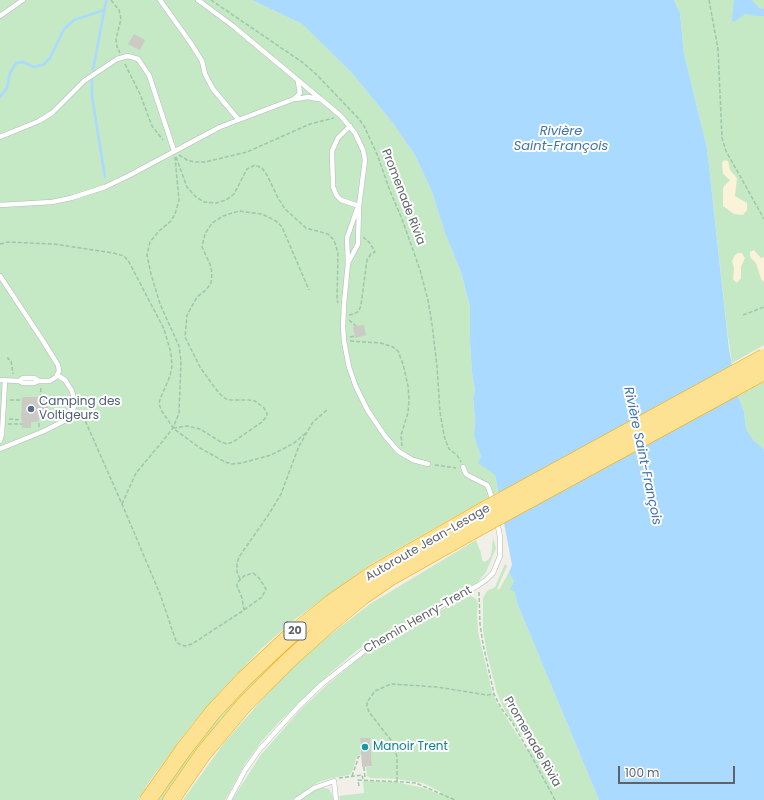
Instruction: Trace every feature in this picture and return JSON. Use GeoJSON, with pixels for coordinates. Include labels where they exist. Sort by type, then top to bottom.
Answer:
{"type":"FeatureCollection","features":[{"type":"Feature","properties":{"kind":"highway","name":"Autoroute Jean-Lesage"},"geometry":{"type":"LineString","coordinates":[[171,800],[203,754],[266,682],[311,640],[353,604],[375,588],[490,514],[764,357]]}},
{"type":"Feature","properties":{"kind":"highway","name":"Autoroute Jean-Lesage"},"geometry":{"type":"LineString","coordinates":[[148,800],[184,748],[213,712],[256,667],[291,635],[332,602],[374,573],[764,372]]}},
{"type":"Feature","properties":{"kind":"lane"},"geometry":{"type":"LineString","coordinates":[[0,16],[16,2],[23,0]]}},
{"type":"Feature","properties":{"kind":"lane"},"geometry":{"type":"LineString","coordinates":[[160,0],[202,61],[205,74],[212,89],[238,119]]}},
{"type":"Feature","properties":{"kind":"lane"},"geometry":{"type":"LineString","coordinates":[[198,0],[233,26],[342,116],[360,142],[365,160],[359,206],[359,234],[358,244],[348,263]]}},
{"type":"Feature","properties":{"kind":"lane"},"geometry":{"type":"LineString","coordinates":[[0,137],[39,121],[52,113],[84,81],[110,62],[122,57],[134,57],[144,66],[152,84],[174,151]]}},
{"type":"Feature","properties":{"kind":"lane"},"geometry":{"type":"LineString","coordinates":[[294,99],[300,93],[300,86],[296,79]]}},
{"type":"Feature","properties":{"kind":"lane"},"geometry":{"type":"LineString","coordinates":[[0,205],[52,202],[90,193],[128,176],[238,119],[294,99],[308,97],[320,99]]}},
{"type":"Feature","properties":{"kind":"lane"},"geometry":{"type":"LineString","coordinates":[[350,126],[338,138],[332,151],[333,187],[337,196],[341,200],[359,206]]}},
{"type":"Feature","properties":{"kind":"lane"},"geometry":{"type":"LineString","coordinates":[[359,206],[347,238],[348,263],[343,313],[344,341],[349,367],[368,411],[385,436],[403,454],[413,460],[428,464]]}},
{"type":"Feature","properties":{"kind":"lane"},"geometry":{"type":"LineString","coordinates":[[0,276],[55,359],[59,368],[57,375],[50,381],[39,381],[34,384],[12,380],[2,380],[2,434],[0,441]]}},
{"type":"Feature","properties":{"kind":"lane"},"geometry":{"type":"LineString","coordinates":[[0,449],[64,421],[72,413],[75,407],[72,391],[65,380],[57,375]]}},
{"type":"Feature","properties":{"kind":"lane","name":"Chemin Henry-Trent"},"geometry":{"type":"LineString","coordinates":[[228,800],[245,770],[260,749],[299,706],[322,684],[378,641],[486,580],[493,572],[500,556],[500,536],[490,514],[491,493],[487,485],[469,476],[463,467]]}},
{"type":"Feature","properties":{"kind":"lane"},"geometry":{"type":"LineString","coordinates":[[296,800],[314,788],[334,781],[336,800]]}},
{"type":"Feature","properties":{"kind":"path"},"geometry":{"type":"LineString","coordinates":[[111,0],[119,10],[121,20],[116,39],[117,47],[140,94],[152,126],[174,151],[187,160],[194,162],[206,162],[247,152],[304,127],[342,116]]}},
{"type":"Feature","properties":{"kind":"path","name":"Promenade Rivia"},"geometry":{"type":"LineString","coordinates":[[211,0],[302,62],[316,74],[364,126],[377,154],[420,270],[428,300],[432,324],[440,412],[445,440],[450,449],[460,459],[463,467]]}},
{"type":"Feature","properties":{"kind":"path"},"geometry":{"type":"LineString","coordinates":[[708,0],[718,49],[722,138],[726,151],[764,219]]}},
{"type":"Feature","properties":{"kind":"path"},"geometry":{"type":"LineString","coordinates":[[174,151],[187,187],[196,197],[204,202],[216,203],[226,200],[234,194],[247,169],[255,165],[262,168],[285,209],[306,228],[328,234],[334,240],[338,253],[336,300],[343,313],[354,314],[361,305],[367,260],[371,254],[375,252],[370,243],[359,234]]}},
{"type":"Feature","properties":{"kind":"path"},"geometry":{"type":"LineString","coordinates":[[122,504],[136,473],[173,428],[179,413],[181,395],[181,361],[179,346],[160,304],[147,255],[150,242],[176,214],[179,200],[174,151]]}},
{"type":"Feature","properties":{"kind":"path"},"geometry":{"type":"LineString","coordinates":[[173,428],[187,426],[200,429],[227,444],[245,434],[262,422],[267,416],[264,408],[255,401],[231,400],[226,399],[221,395],[200,367],[185,336],[187,315],[197,297],[206,290],[211,283],[211,268],[202,247],[205,234],[212,223],[223,216],[239,211],[262,214],[276,221],[282,227],[309,290]]}},
{"type":"Feature","properties":{"kind":"path"},"geometry":{"type":"LineString","coordinates":[[0,244],[8,242],[54,244],[114,253],[124,256],[129,262],[164,328],[171,353],[172,366],[170,376],[159,403],[161,410],[173,428],[200,448],[225,462],[232,464],[251,462],[271,455],[294,442],[307,432]]}},
{"type":"Feature","properties":{"kind":"path"},"geometry":{"type":"LineString","coordinates":[[743,315],[764,307]]}},
{"type":"Feature","properties":{"kind":"path"},"geometry":{"type":"LineString","coordinates":[[344,341],[381,343],[393,347],[398,351],[405,371],[409,399],[408,413],[401,435],[403,454]]}},
{"type":"Feature","properties":{"kind":"path"},"geometry":{"type":"LineString","coordinates":[[8,357],[8,360],[11,360],[13,369],[12,380]]}},
{"type":"Feature","properties":{"kind":"path"},"geometry":{"type":"LineString","coordinates":[[40,387],[40,404]]}},
{"type":"Feature","properties":{"kind":"path"},"geometry":{"type":"LineString","coordinates":[[15,400],[22,400]]}},
{"type":"Feature","properties":{"kind":"path"},"geometry":{"type":"LineString","coordinates":[[75,407],[84,418],[122,504],[160,594],[176,641],[185,646],[192,644],[244,610],[262,598],[266,589],[259,578],[253,573],[250,573],[240,579],[237,583],[244,610]]}},
{"type":"Feature","properties":{"kind":"path"},"geometry":{"type":"LineString","coordinates":[[240,579],[237,572],[239,557],[281,494],[295,456],[307,432],[316,418],[328,409]]}},
{"type":"Feature","properties":{"kind":"path"},"geometry":{"type":"LineString","coordinates":[[14,419],[21,420]]}},
{"type":"Feature","properties":{"kind":"path"},"geometry":{"type":"LineString","coordinates":[[14,424],[22,424]]}},
{"type":"Feature","properties":{"kind":"path"},"geometry":{"type":"LineString","coordinates":[[434,465],[452,468],[463,467]]}},
{"type":"Feature","properties":{"kind":"path","name":"Promenade Rivia"},"geometry":{"type":"LineString","coordinates":[[476,586],[480,593],[480,624],[494,694],[501,708],[529,750],[555,800]]}},
{"type":"Feature","properties":{"kind":"path","name":"Promenade Rivia"},"geometry":{"type":"LineString","coordinates":[[397,781],[397,758],[394,744],[369,712],[367,706],[367,702],[375,691],[391,684],[437,687],[487,695],[494,694]]}},
{"type":"Feature","properties":{"kind":"path"},"geometry":{"type":"LineString","coordinates":[[352,776],[358,757],[361,756]]}},
{"type":"Feature","properties":{"kind":"path"},"geometry":{"type":"LineString","coordinates":[[364,767],[366,779]]}},
{"type":"Feature","properties":{"kind":"path"},"geometry":{"type":"LineString","coordinates":[[334,781],[334,779],[362,775],[363,779]]}},
{"type":"Feature","properties":{"kind":"path"},"geometry":{"type":"LineString","coordinates":[[359,786],[358,780],[363,779],[416,783],[454,800]]}},
{"type":"Feature","properties":{"kind":"green space"},"geometry":{"type":"Polygon","coordinates":[[[0,0],[252,0],[302,24],[351,72],[392,122],[415,155],[432,192],[445,233],[461,272],[470,307],[470,341],[472,373],[475,390],[473,398],[475,418],[474,436],[481,457],[495,475],[498,492],[371,564],[294,620],[262,648],[192,724],[149,782],[138,800],[0,800],[0,0]]]}},
{"type":"Feature","properties":{"kind":"green space"},"geometry":{"type":"Polygon","coordinates":[[[674,0],[764,0],[764,345],[732,363],[707,148],[684,54],[680,13],[674,0]]]}},
{"type":"Feature","properties":{"kind":"green space"},"geometry":{"type":"Polygon","coordinates":[[[764,382],[764,449],[754,441],[746,429],[744,411],[738,396],[764,382]]]}},
{"type":"Feature","properties":{"kind":"green space"},"geometry":{"type":"Polygon","coordinates":[[[493,538],[496,548],[486,572],[478,582],[385,633],[356,651],[329,674],[281,720],[261,742],[245,764],[225,800],[183,800],[224,743],[251,712],[281,678],[322,641],[370,604],[476,540],[482,560],[484,562],[488,560],[491,556],[493,538]]]}},
{"type":"Feature","properties":{"kind":"green space"},"geometry":{"type":"Polygon","coordinates":[[[505,564],[507,566],[497,589],[499,590],[509,572],[514,582],[517,603],[599,800],[340,800],[339,796],[364,793],[363,781],[396,782],[424,788],[439,794],[441,792],[423,783],[396,779],[371,778],[367,776],[366,767],[372,766],[370,738],[360,739],[361,755],[357,756],[352,772],[349,775],[319,782],[292,800],[232,800],[260,756],[301,709],[328,684],[366,653],[395,635],[464,598],[471,596],[476,599],[478,603],[478,632],[492,692],[497,703],[527,750],[531,749],[505,711],[497,693],[487,654],[483,629],[483,598],[487,591],[495,587],[505,564]]]}},
{"type":"Feature","properties":{"kind":"green space"},"geometry":{"type":"Polygon","coordinates":[[[327,614],[163,800],[156,800],[167,783],[221,713],[256,675],[327,614]]]}},
{"type":"Feature","properties":{"kind":"green space"},"geometry":{"type":"Polygon","coordinates":[[[320,787],[329,789],[334,800],[300,800],[320,787]]]}},
{"type":"Feature","properties":{"kind":"sand"},"geometry":{"type":"Polygon","coordinates":[[[724,160],[728,161],[730,170],[737,178],[735,196],[747,203],[747,210],[743,215],[734,214],[723,206],[723,188],[730,180],[723,174],[722,163],[724,160]]]}},
{"type":"Feature","properties":{"kind":"sand"},"geometry":{"type":"Polygon","coordinates":[[[754,250],[761,258],[764,257],[764,282],[761,279],[756,263],[750,257],[750,252],[754,250]]]}},
{"type":"Feature","properties":{"kind":"sand"},"geometry":{"type":"Polygon","coordinates":[[[738,253],[742,253],[745,258],[741,267],[741,278],[737,283],[733,279],[734,268],[732,261],[738,253]]]}},
{"type":"Feature","properties":{"kind":"water","name":"Rivière Saint-François"},"geometry":{"type":"Polygon","coordinates":[[[252,0],[674,0],[680,13],[684,54],[707,148],[729,349],[738,396],[744,411],[746,429],[754,441],[764,449],[764,800],[599,800],[517,603],[515,592],[510,589],[514,582],[509,572],[512,565],[495,475],[478,463],[481,457],[474,436],[475,418],[473,398],[475,390],[472,373],[470,341],[470,307],[461,272],[445,233],[432,192],[415,155],[392,122],[351,72],[302,24],[252,0]]]}},
{"type":"Feature","properties":{"kind":"water"},"geometry":{"type":"Polygon","coordinates":[[[734,0],[752,0],[759,8],[764,9],[764,16],[745,14],[734,22],[732,21],[734,0]]]}},
{"type":"Feature","properties":{"kind":"building"},"geometry":{"type":"Polygon","coordinates":[[[134,34],[145,40],[140,50],[128,44],[134,34]]]}},
{"type":"Feature","properties":{"kind":"building"},"geometry":{"type":"Polygon","coordinates":[[[364,325],[366,335],[356,338],[353,328],[355,326],[364,325]]]}},
{"type":"Feature","properties":{"kind":"building"},"geometry":{"type":"Polygon","coordinates":[[[38,397],[40,398],[40,404],[47,404],[48,406],[48,415],[39,416],[39,421],[31,422],[31,428],[22,428],[22,398],[38,397]]]}},
{"type":"Feature","properties":{"kind":"building","name":"Manoir Trent"},"geometry":{"type":"Polygon","coordinates":[[[360,738],[370,738],[372,766],[362,767],[360,738]]]}},
{"type":"Feature","properties":{"kind":"waterway"},"geometry":{"type":"LineString","coordinates":[[93,70],[106,1]]}},
{"type":"Feature","properties":{"kind":"waterway"},"geometry":{"type":"LineString","coordinates":[[0,97],[7,88],[10,73],[16,63],[23,62],[34,67],[43,65],[50,58],[64,29],[74,20],[104,10]]}},
{"type":"Feature","properties":{"kind":"waterway"},"geometry":{"type":"LineString","coordinates":[[92,80],[92,97],[105,177]]}},
{"type":"Feature","properties":{"kind":"place","name":"Camping des Voltigeurs"},"geometry":{"type":"Point","coordinates":[31,409]}},
{"type":"Feature","properties":{"kind":"place","name":"Manoir Trent"},"geometry":{"type":"Point","coordinates":[365,747]}}]}
